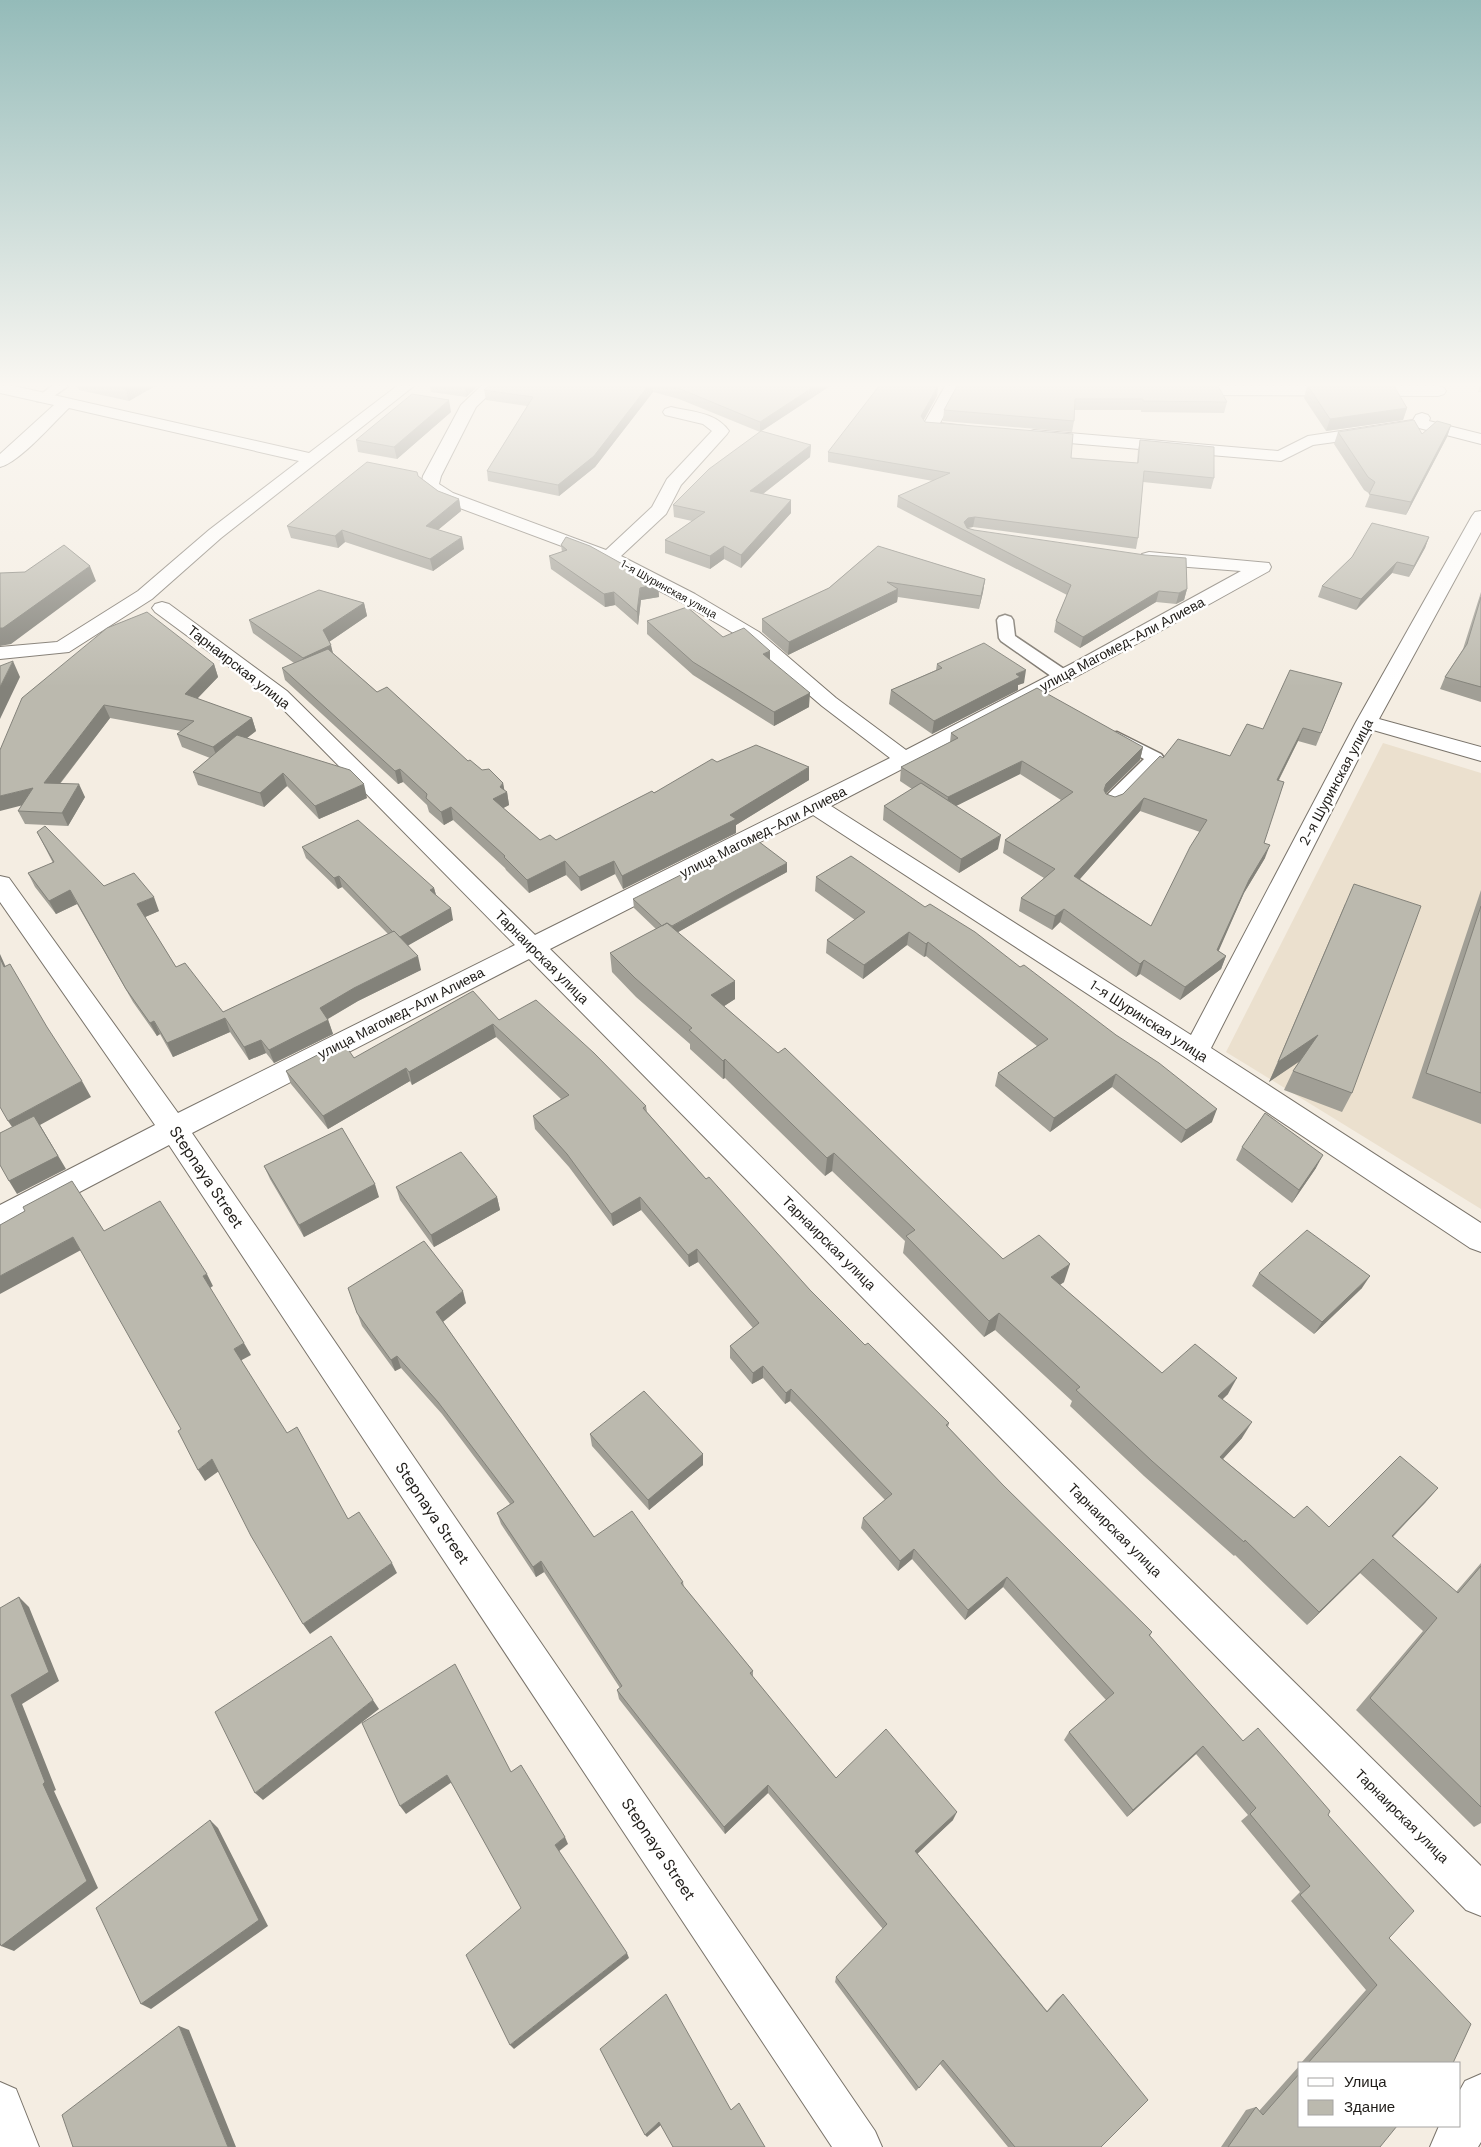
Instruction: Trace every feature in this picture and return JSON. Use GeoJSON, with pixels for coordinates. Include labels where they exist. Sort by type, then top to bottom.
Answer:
{"type":"FeatureCollection","features":[{"type":"Feature","properties":{"kind":"street"},"geometry":{"type":"LineString","coordinates":[[0,653],[62,648],[145,596],[215,534],[276,486]]}},
{"type":"Feature","properties":{"kind":"street","name":"1-я Шуринская улица"},"geometry":{"type":"LineString","coordinates":[[430,486],[447,497],[609,557],[688,598],[752,636],[829,702],[905,759]]}},
{"type":"Feature","properties":{"kind":"street"},"geometry":{"type":"LineString","coordinates":[[609,557],[660,510],[671,486]]}},
{"type":"Feature","properties":{"kind":"street","name":"2-я Шуринская улица"},"geometry":{"type":"LineString","coordinates":[[1196,1051],[1367,722],[1481,516]]}},
{"type":"Feature","properties":{"kind":"street","name":"улица Магомед-Али Алиева"},"geometry":{"type":"LineString","coordinates":[[0,1219],[174,1128],[905,759],[1043,697],[1064,677],[1262,567],[1124,555]]}},
{"type":"Feature","properties":{"kind":"street","name":"Тарнаирская улица"},"geometry":{"type":"LineString","coordinates":[[162,608],[280,695],[1481,1895]]}},
{"type":"Feature","properties":{"kind":"street"},"geometry":{"type":"LineString","coordinates":[[1367,722],[1481,754]]}},
{"type":"Feature","properties":{"kind":"street","name":"1-я Шуринская улица"},"geometry":{"type":"LineString","coordinates":[[815,806],[1196,1051],[1481,1239]]}},
{"type":"Feature","properties":{"kind":"street","name":"Stepnaya Street"},"geometry":{"type":"LineString","coordinates":[[0,884],[174,1128],[859,2147]]}},
{"type":"Feature","properties":{"kind":"street"},"geometry":{"type":"LineString","coordinates":[[1452,2147],[1481,2097]]}},
{"type":"Feature","properties":{"kind":"street"},"geometry":{"type":"LineString","coordinates":[[0,2105],[16,2147]]}},
{"type":"Feature","properties":{"kind":"lane"},"geometry":{"type":"LineString","coordinates":[[1005,620],[1007,638],[1064,677]]}},
{"type":"Feature","properties":{"kind":"lane"},"geometry":{"type":"LineString","coordinates":[[1103,730],[1154,758],[1111,802]]}},
{"type":"Feature","properties":{"kind":"shaded area"},"geometry":{"type":"Polygon","coordinates":[[[1383,743],[1481,773],[1481,1209],[1226,1052],[1383,743]]]}},
{"type":"Feature","properties":{"kind":"building"},"geometry":{"type":"Polygon","coordinates":[[[337,486],[432,486],[438,491],[459,499],[426,526],[462,537],[430,559],[342,530],[335,536],[287,526],[337,486]]]}},
{"type":"Feature","properties":{"kind":"building"},"geometry":{"type":"Polygon","coordinates":[[[692,486],[756,486],[750,491],[791,500],[741,555],[724,546],[710,556],[665,540],[705,512],[673,505],[692,486]]]}},
{"type":"Feature","properties":{"kind":"building"},"geometry":{"type":"Polygon","coordinates":[[[920,486],[1143,486],[1138,538],[975,517],[968,518],[964,522],[967,528],[974,530],[1145,555],[1186,558],[1187,589],[1179,593],[1159,591],[1083,637],[1056,621],[1071,585],[898,496],[920,486]]]}},
{"type":"Feature","properties":{"kind":"building"},"geometry":{"type":"Polygon","coordinates":[[[1373,486],[1419,486],[1411,502],[1369,494],[1373,486]]]}},
{"type":"Feature","properties":{"kind":"building"},"geometry":{"type":"Polygon","coordinates":[[[1372,523],[1429,537],[1414,566],[1397,562],[1361,599],[1322,586],[1352,557],[1372,523]]]}},
{"type":"Feature","properties":{"kind":"building"},"geometry":{"type":"Polygon","coordinates":[[[566,537],[590,546],[626,566],[629,564],[643,572],[642,576],[658,584],[640,588],[637,612],[614,592],[604,594],[549,556],[567,550],[561,545],[566,537]]]}},
{"type":"Feature","properties":{"kind":"building"},"geometry":{"type":"Polygon","coordinates":[[[64,545],[90,566],[3,628],[0,628],[0,573],[25,572],[64,545]]]}},
{"type":"Feature","properties":{"kind":"building"},"geometry":{"type":"Polygon","coordinates":[[[878,546],[985,579],[981,596],[887,582],[898,589],[789,642],[762,619],[829,588],[878,546]]]}},
{"type":"Feature","properties":{"kind":"building"},"geometry":{"type":"Polygon","coordinates":[[[319,590],[364,603],[323,630],[331,645],[303,658],[249,620],[319,590]]]}},
{"type":"Feature","properties":{"kind":"building"},"geometry":{"type":"Polygon","coordinates":[[[1481,597],[1481,687],[1445,677],[1467,644],[1481,597]]]}},
{"type":"Feature","properties":{"kind":"building"},"geometry":{"type":"Polygon","coordinates":[[[687,607],[723,637],[744,628],[770,651],[763,654],[810,693],[774,712],[693,662],[647,621],[687,607]]]}},
{"type":"Feature","properties":{"kind":"building"},"geometry":{"type":"Polygon","coordinates":[[[147,612],[214,664],[185,694],[252,718],[213,747],[177,734],[194,721],[104,705],[44,783],[79,784],[62,813],[18,811],[33,788],[0,796],[0,750],[22,698],[107,628],[147,612]]]}},
{"type":"Feature","properties":{"kind":"building"},"geometry":{"type":"Polygon","coordinates":[[[984,643],[1026,670],[1016,674],[1020,677],[934,721],[891,690],[942,668],[937,664],[984,643]]]}},
{"type":"Feature","properties":{"kind":"building"},"geometry":{"type":"Polygon","coordinates":[[[328,649],[377,692],[387,687],[468,761],[470,760],[482,770],[489,769],[503,783],[500,787],[507,792],[493,799],[540,840],[550,835],[556,840],[652,791],[654,793],[712,759],[717,762],[756,745],[809,767],[730,815],[736,819],[622,876],[614,861],[579,877],[565,861],[527,880],[505,856],[451,807],[441,812],[426,798],[427,794],[400,769],[395,771],[282,668],[328,649]]]}},
{"type":"Feature","properties":{"kind":"building"},"geometry":{"type":"Polygon","coordinates":[[[13,661],[0,687],[0,666],[13,661]]]}},
{"type":"Feature","properties":{"kind":"building"},"geometry":{"type":"Polygon","coordinates":[[[1290,670],[1342,683],[1321,733],[1303,728],[1277,780],[1284,782],[1264,843],[1270,845],[1249,880],[1217,950],[1226,956],[1185,987],[1144,960],[1140,964],[1064,909],[1055,916],[1021,898],[1055,869],[1005,840],[1073,792],[1022,761],[948,797],[901,767],[958,738],[951,733],[1037,688],[1143,747],[1106,784],[1104,790],[1106,794],[1115,797],[1123,794],[1160,756],[1163,758],[1178,739],[1230,756],[1247,724],[1263,729],[1290,670]],[[1144,798],[1074,876],[1151,926],[1190,847],[1207,820],[1144,798]]]}},
{"type":"Feature","properties":{"kind":"building"},"geometry":{"type":"Polygon","coordinates":[[[237,735],[350,770],[364,784],[315,806],[283,773],[260,793],[193,772],[237,735]]]}},
{"type":"Feature","properties":{"kind":"building"},"geometry":{"type":"Polygon","coordinates":[[[921,783],[1001,835],[961,859],[884,806],[921,783]]]}},
{"type":"Feature","properties":{"kind":"building"},"geometry":{"type":"Polygon","coordinates":[[[358,820],[434,888],[430,890],[451,908],[400,937],[339,876],[334,878],[302,847],[358,820]]]}},
{"type":"Feature","properties":{"kind":"building"},"geometry":{"type":"Polygon","coordinates":[[[45,826],[104,886],[134,873],[154,897],[137,904],[176,967],[185,963],[223,1012],[394,931],[418,956],[354,988],[320,1008],[328,1020],[269,1050],[261,1040],[244,1047],[225,1018],[167,1043],[154,1021],[150,1023],[126,989],[70,890],[49,901],[28,873],[54,862],[37,832],[45,826]]]}},
{"type":"Feature","properties":{"kind":"building"},"geometry":{"type":"Polygon","coordinates":[[[754,838],[787,863],[672,926],[667,923],[662,926],[633,899],[754,838]]]}},
{"type":"Feature","properties":{"kind":"building"},"geometry":{"type":"Polygon","coordinates":[[[851,856],[925,907],[930,904],[975,932],[1020,967],[1024,965],[1116,1035],[1159,1063],[1217,1109],[1186,1130],[1116,1074],[1054,1118],[998,1073],[1048,1039],[928,942],[926,944],[909,932],[864,965],[827,940],[865,912],[816,877],[851,856]]]}},
{"type":"Feature","properties":{"kind":"building"},"geometry":{"type":"Polygon","coordinates":[[[1354,884],[1421,906],[1352,1093],[1293,1071],[1318,1035],[1278,1062],[1354,884]]]}},
{"type":"Feature","properties":{"kind":"building"},"geometry":{"type":"Polygon","coordinates":[[[1481,906],[1481,1093],[1426,1073],[1481,906]]]}},
{"type":"Feature","properties":{"kind":"building"},"geometry":{"type":"Polygon","coordinates":[[[667,923],[735,981],[711,995],[778,1053],[785,1048],[1003,1259],[1039,1235],[1070,1264],[1051,1277],[1162,1373],[1195,1344],[1237,1378],[1218,1396],[1252,1422],[1220,1457],[1294,1518],[1307,1506],[1329,1527],[1400,1456],[1438,1488],[1392,1536],[1458,1593],[1481,1566],[1481,1807],[1370,1698],[1437,1618],[1373,1559],[1319,1612],[1245,1540],[1244,1542],[1152,1461],[1076,1390],[1080,1387],[999,1313],[989,1321],[906,1236],[915,1230],[834,1153],[827,1158],[725,1059],[723,1061],[689,1030],[692,1028],[635,978],[610,953],[667,923]]]}},
{"type":"Feature","properties":{"kind":"building"},"geometry":{"type":"Polygon","coordinates":[[[0,958],[4,967],[10,964],[47,1027],[82,1081],[8,1121],[0,1107],[0,958]]]}},
{"type":"Feature","properties":{"kind":"building"},"geometry":{"type":"Polygon","coordinates":[[[473,991],[499,1020],[536,1000],[594,1053],[646,1106],[643,1108],[706,1179],[709,1177],[810,1290],[865,1345],[868,1343],[949,1423],[946,1425],[1003,1485],[1152,1632],[1149,1635],[1243,1741],[1258,1728],[1330,1811],[1328,1815],[1414,1911],[1389,1938],[1471,2024],[1453,2062],[1309,2062],[1377,1985],[1300,1895],[1310,1886],[1250,1814],[1256,1808],[1203,1746],[1133,1810],[1069,1732],[1114,1693],[1007,1577],[968,1610],[914,1549],[900,1561],[863,1518],[892,1494],[791,1389],[786,1393],[763,1366],[753,1373],[730,1346],[759,1323],[697,1249],[688,1255],[640,1197],[611,1214],[567,1154],[533,1116],[569,1095],[493,1024],[409,1072],[406,1068],[323,1116],[286,1071],[343,1042],[354,1058],[473,991]]]}},
{"type":"Feature","properties":{"kind":"building"},"geometry":{"type":"Polygon","coordinates":[[[1265,1113],[1323,1155],[1299,1190],[1242,1147],[1265,1113]]]}},
{"type":"Feature","properties":{"kind":"building"},"geometry":{"type":"Polygon","coordinates":[[[34,1116],[58,1156],[9,1181],[0,1165],[0,1133],[34,1116]]]}},
{"type":"Feature","properties":{"kind":"building"},"geometry":{"type":"Polygon","coordinates":[[[342,1128],[375,1184],[299,1225],[264,1166],[342,1128]]]}},
{"type":"Feature","properties":{"kind":"building"},"geometry":{"type":"Polygon","coordinates":[[[461,1152],[497,1197],[431,1235],[396,1187],[461,1152]]]}},
{"type":"Feature","properties":{"kind":"building"},"geometry":{"type":"Polygon","coordinates":[[[72,1181],[104,1231],[160,1201],[207,1274],[203,1276],[244,1343],[234,1349],[287,1433],[297,1427],[348,1519],[359,1512],[392,1563],[303,1624],[251,1536],[212,1459],[198,1470],[178,1431],[181,1429],[73,1237],[0,1276],[0,1225],[25,1211],[23,1207],[72,1181]]]}},
{"type":"Feature","properties":{"kind":"building"},"geometry":{"type":"Polygon","coordinates":[[[1307,1230],[1370,1276],[1322,1322],[1259,1273],[1307,1230]]]}},
{"type":"Feature","properties":{"kind":"building"},"geometry":{"type":"Polygon","coordinates":[[[424,1241],[463,1291],[436,1312],[594,1537],[632,1511],[683,1582],[681,1583],[753,1671],[750,1673],[836,1778],[886,1729],[957,1812],[915,1851],[1047,2012],[1063,1994],[1148,2100],[1101,2147],[1015,2147],[943,2060],[919,2088],[836,1977],[887,1924],[768,1785],[724,1827],[617,1690],[622,1686],[541,1561],[533,1567],[497,1513],[514,1502],[438,1402],[397,1356],[391,1360],[357,1313],[348,1288],[424,1241]]]}},
{"type":"Feature","properties":{"kind":"building"},"geometry":{"type":"Polygon","coordinates":[[[644,1391],[703,1454],[648,1500],[590,1434],[644,1391]]]}},
{"type":"Feature","properties":{"kind":"building"},"geometry":{"type":"Polygon","coordinates":[[[19,1597],[49,1672],[11,1695],[45,1782],[43,1784],[87,1881],[1,1946],[0,1608],[19,1597]]]}},
{"type":"Feature","properties":{"kind":"building"},"geometry":{"type":"Polygon","coordinates":[[[331,1636],[373,1700],[255,1793],[215,1712],[331,1636]]]}},
{"type":"Feature","properties":{"kind":"building"},"geometry":{"type":"Polygon","coordinates":[[[455,1664],[511,1772],[521,1765],[565,1837],[555,1845],[627,1953],[510,2045],[466,1955],[521,1908],[447,1775],[400,1806],[362,1723],[455,1664]]]}},
{"type":"Feature","properties":{"kind":"building"},"geometry":{"type":"Polygon","coordinates":[[[210,1820],[259,1920],[141,2004],[96,1908],[210,1820]]]}},
{"type":"Feature","properties":{"kind":"building"},"geometry":{"type":"Polygon","coordinates":[[[666,1994],[731,2110],[739,2103],[765,2147],[673,2147],[659,2122],[645,2135],[600,2049],[666,1994]]]}},
{"type":"Feature","properties":{"kind":"building"},"geometry":{"type":"Polygon","coordinates":[[[179,2026],[228,2147],[73,2147],[62,2115],[179,2026]]]}},
{"type":"Feature","properties":{"kind":"building"},"geometry":{"type":"Polygon","coordinates":[[[1298,2075],[1298,2127],[1396,2127],[1380,2147],[1228,2147],[1256,2107],[1263,2115],[1298,2075]]]}}]}
